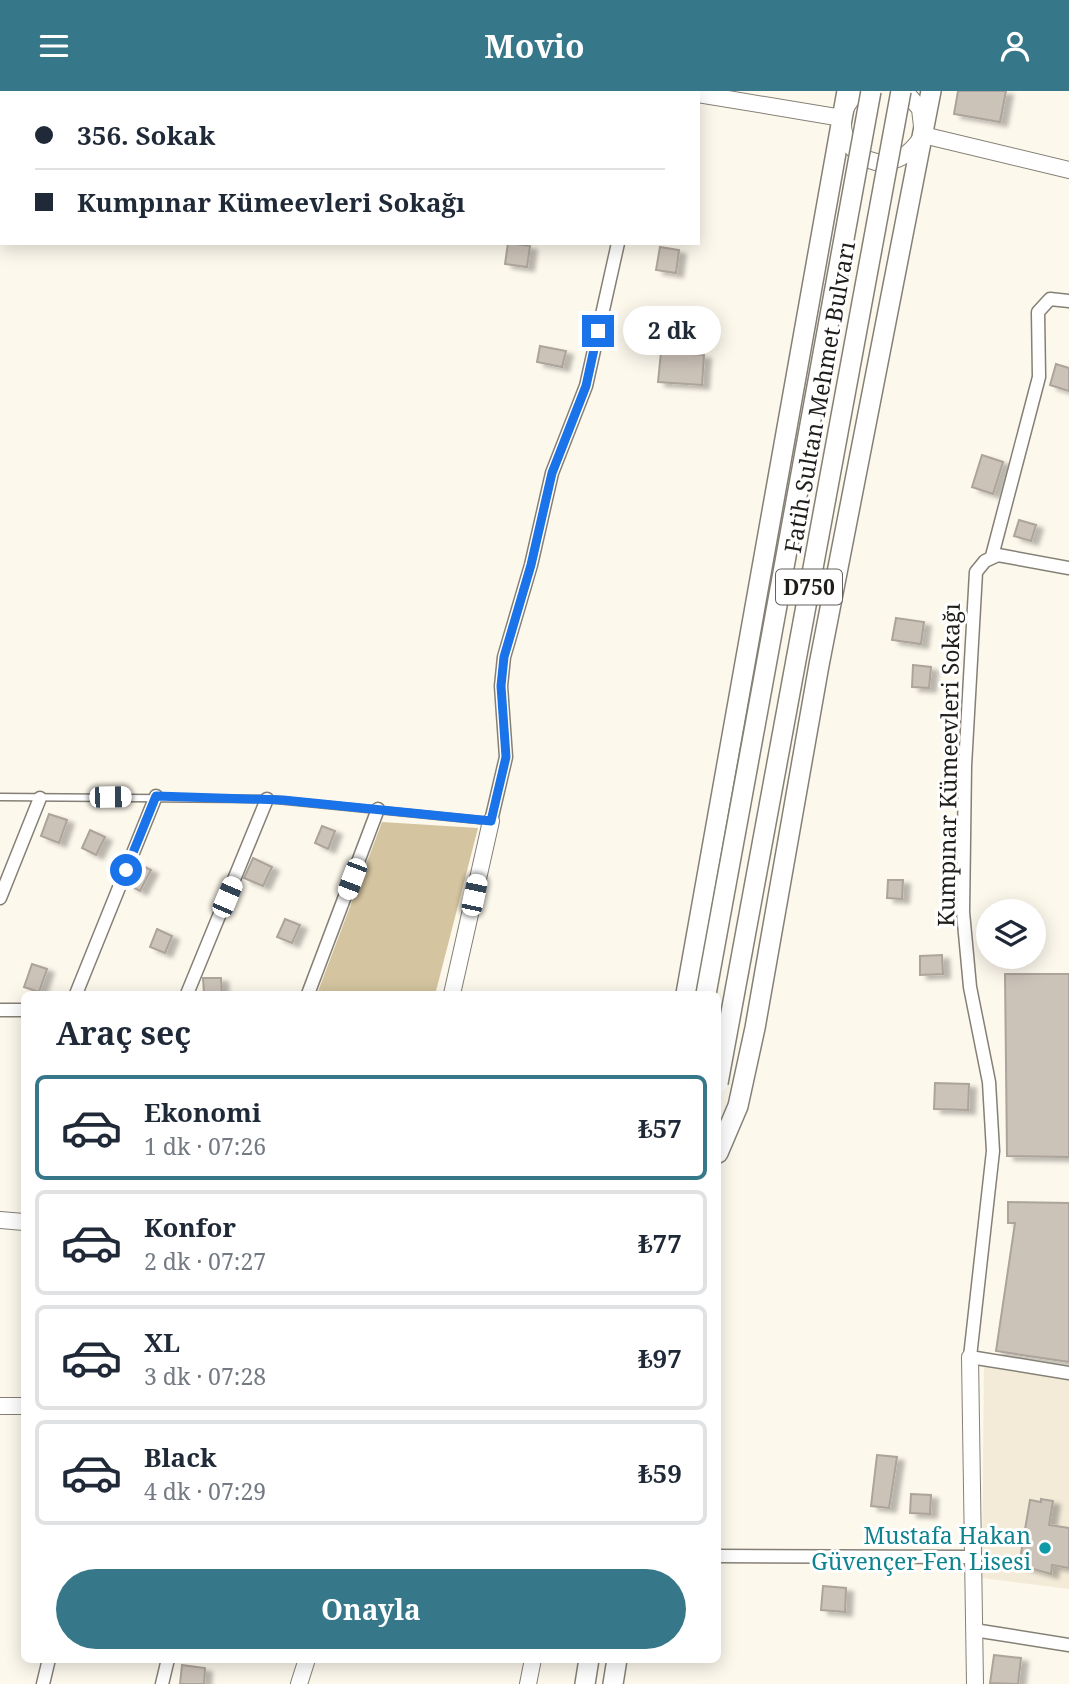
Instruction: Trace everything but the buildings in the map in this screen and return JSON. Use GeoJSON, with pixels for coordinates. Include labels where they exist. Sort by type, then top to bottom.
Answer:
{"type":"FeatureCollection","features":[{"type":"Feature","properties":{"kind":"highway"},"geometry":{"type":"LineString","coordinates":[[687,991],[848,91]]}},
{"type":"Feature","properties":{"kind":"highway","name":"Fatih Sultan Mehmet Bulvarı"},"geometry":{"type":"LineString","coordinates":[[707,991],[871,91]]}},
{"type":"Feature","properties":{"kind":"highway","name":"Fatih Sultan Mehmet Bulvarı"},"geometry":{"type":"LineString","coordinates":[[721,1067],[903,91]]}},
{"type":"Feature","properties":{"kind":"highway"},"geometry":{"type":"LineString","coordinates":[[721,1146],[738,1106],[755,1028],[819,665],[931,91]]}},
{"type":"Feature","properties":{"kind":"highway"},"geometry":{"type":"LineString","coordinates":[[585,1684],[588,1663]]}},
{"type":"Feature","properties":{"kind":"highway"},"geometry":{"type":"LineString","coordinates":[[613,1684],[616,1663]]}},
{"type":"Feature","properties":{"kind":"street"},"geometry":{"type":"LineString","coordinates":[[861,91],[847,106],[842,118],[849,144],[857,154],[881,163],[906,156],[923,135],[920,109],[903,91]]}},
{"type":"Feature","properties":{"kind":"street"},"geometry":{"type":"LineString","coordinates":[[700,94],[842,118]]}},
{"type":"Feature","properties":{"kind":"street"},"geometry":{"type":"LineString","coordinates":[[923,135],[1069,170]]}},
{"type":"Feature","properties":{"kind":"street"},"geometry":{"type":"LineString","coordinates":[[453,991],[506,757],[501,686],[504,657],[531,565],[552,473],[586,386],[618,245]]}},
{"type":"Feature","properties":{"kind":"street","name":"Kumpınar Kümeevleri Sokağı"},"geometry":{"type":"LineString","coordinates":[[970,1357],[990,1188],[993,1114],[965,946],[962,856],[973,584],[980,566],[992,556],[1039,377],[1038,312],[1050,299],[1069,301]]}},
{"type":"Feature","properties":{"kind":"street"},"geometry":{"type":"LineString","coordinates":[[992,556],[1069,568]]}},
{"type":"Feature","properties":{"kind":"street"},"geometry":{"type":"LineString","coordinates":[[77,991],[156,796]]}},
{"type":"Feature","properties":{"kind":"street"},"geometry":{"type":"LineString","coordinates":[[0,898],[40,798]]}},
{"type":"Feature","properties":{"kind":"street"},"geometry":{"type":"LineString","coordinates":[[188,991],[267,799]]}},
{"type":"Feature","properties":{"kind":"street"},"geometry":{"type":"LineString","coordinates":[[309,991],[378,809]]}},
{"type":"Feature","properties":{"kind":"street"},"geometry":{"type":"LineString","coordinates":[[0,1010],[21,1010]]}},
{"type":"Feature","properties":{"kind":"street"},"geometry":{"type":"LineString","coordinates":[[0,1220],[21,1222]]}},
{"type":"Feature","properties":{"kind":"street"},"geometry":{"type":"LineString","coordinates":[[975,1684],[970,1357],[1069,1373]]}},
{"type":"Feature","properties":{"kind":"street"},"geometry":{"type":"LineString","coordinates":[[0,1406],[21,1406]]}},
{"type":"Feature","properties":{"kind":"street"},"geometry":{"type":"LineString","coordinates":[[721,1556],[973,1557]]}},
{"type":"Feature","properties":{"kind":"street"},"geometry":{"type":"LineString","coordinates":[[974,1630],[1069,1645]]}},
{"type":"Feature","properties":{"kind":"street"},"geometry":{"type":"LineString","coordinates":[[44,1684],[48,1663]]}},
{"type":"Feature","properties":{"kind":"street"},"geometry":{"type":"LineString","coordinates":[[162,1684],[167,1663]]}},
{"type":"Feature","properties":{"kind":"street"},"geometry":{"type":"LineString","coordinates":[[299,1684],[306,1663]]}},
{"type":"Feature","properties":{"kind":"street"},"geometry":{"type":"LineString","coordinates":[[528,1684],[532,1663]]}},
{"type":"Feature","properties":{"kind":"lane"},"geometry":{"type":"LineString","coordinates":[[0,797],[156,796],[267,799],[491,821]]}},
{"type":"Feature","properties":{"kind":"shaded area"},"geometry":{"type":"Polygon","coordinates":[[[382,822],[478,828],[436,991],[318,991],[382,822]]]}},
{"type":"Feature","properties":{"kind":"shaded area"},"geometry":{"type":"Polygon","coordinates":[[[984,1363],[1069,1379],[1069,1589],[982,1578],[984,1363]]]}},
{"type":"Feature","properties":{"kind":"place","name":"Mustafa Hakan Güvençer Fen Lisesi"},"geometry":{"type":"Point","coordinates":[1045,1548]}},
{"type":"Feature","properties":{"kind":"route"},"geometry":{"type":"LineString","coordinates":[[126,870],[156,796],[283,800],[491,821],[506,757],[501,686],[504,657],[531,565],[543,503],[586,386],[598,331]]}}]}
